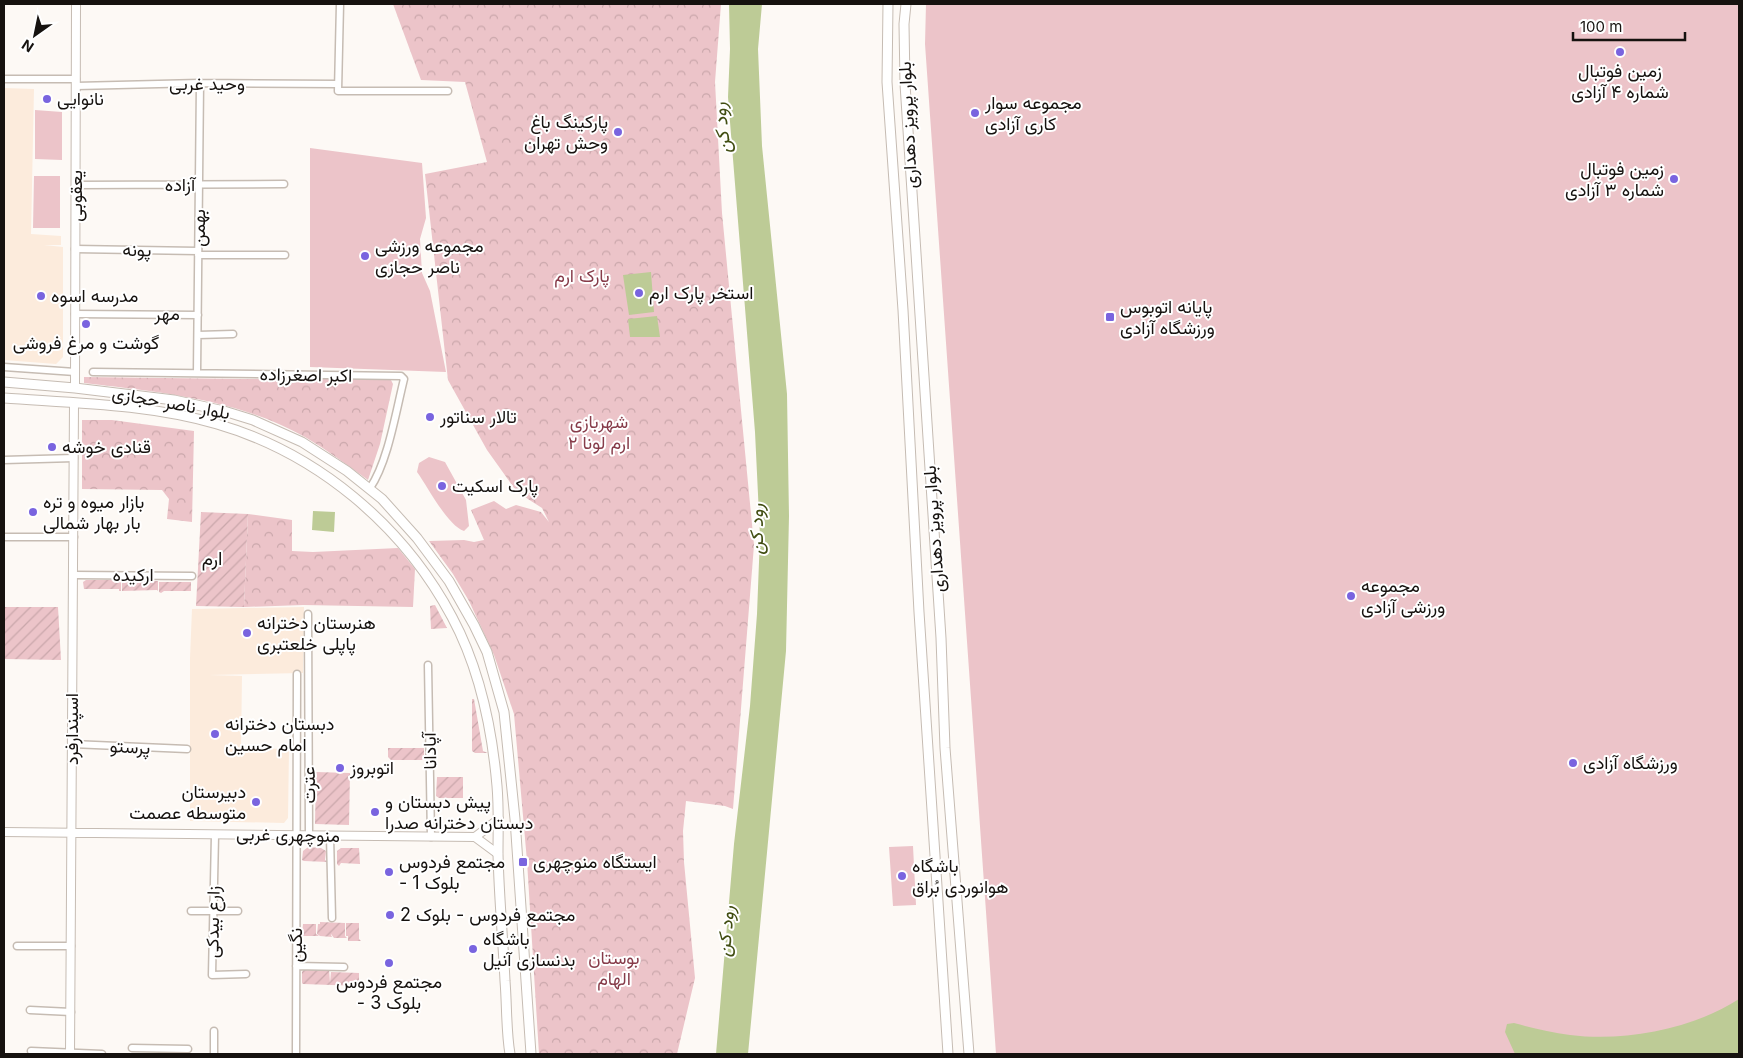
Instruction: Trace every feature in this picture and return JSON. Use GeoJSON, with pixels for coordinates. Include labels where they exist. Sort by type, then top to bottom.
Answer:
{"type":"FeatureCollection","features":[{"type":"Feature","properties":{"kind":"main road","name":"بلوار پرویز دهداری"},"geometry":{"type":"LineString","coordinates":[[888,4],[887,82],[903,310],[919,612],[948,1054]]}},
{"type":"Feature","properties":{"kind":"main road","name":"بلوار پرویز دهداری"},"geometry":{"type":"LineString","coordinates":[[906,4],[904,24],[905,84],[942,638],[945,748],[969,1054]]}},
{"type":"Feature","properties":{"kind":"main road","name":"بلوار ناصر حجازی"},"geometry":{"type":"LineString","coordinates":[[4,382],[75,388],[174,400],[239,415],[270,426],[302,442],[370,488],[417,538],[449,581],[474,625],[486,652],[504,712],[515,819],[531,1054]]}},
{"type":"Feature","properties":{"kind":"main road","name":"بلوار ناصر حجازی"},"geometry":{"type":"LineString","coordinates":[[4,398],[142,410],[216,424],[247,434],[282,449],[310,465],[349,492],[375,516],[417,562],[453,618],[471,660],[483,696],[492,736],[499,820],[498,854],[510,1054]]}},
{"type":"Feature","properties":{"kind":"street","name":"یعقوبی"},"geometry":{"type":"LineString","coordinates":[[75,388],[76,4]]}},
{"type":"Feature","properties":{"kind":"street"},"geometry":{"type":"LineString","coordinates":[[338,88],[340,4]]}},
{"type":"Feature","properties":{"kind":"street","name":"وحید غربی"},"geometry":{"type":"LineString","coordinates":[[4,79],[448,91]]}},
{"type":"Feature","properties":{"kind":"street","name":"بهمن"},"geometry":{"type":"LineString","coordinates":[[197,373],[200,83]]}},
{"type":"Feature","properties":{"kind":"street","name":"آزاده"},"geometry":{"type":"LineString","coordinates":[[76,185],[284,184]]}},
{"type":"Feature","properties":{"kind":"street","name":"پونه"},"geometry":{"type":"LineString","coordinates":[[76,250],[285,255]]}},
{"type":"Feature","properties":{"kind":"street","name":"مهر"},"geometry":{"type":"LineString","coordinates":[[75,314],[198,314]]}},
{"type":"Feature","properties":{"kind":"street"},"geometry":{"type":"LineString","coordinates":[[198,334],[233,334]]}},
{"type":"Feature","properties":{"kind":"street"},"geometry":{"type":"LineString","coordinates":[[4,367],[75,372]]}},
{"type":"Feature","properties":{"kind":"street","name":"اکبر اصغرزاده"},"geometry":{"type":"LineString","coordinates":[[93,372],[403,377],[385,454],[378,476],[370,488]]}},
{"type":"Feature","properties":{"kind":"street","name":"اسپندارفرد"},"geometry":{"type":"LineString","coordinates":[[70,1054],[74,403]]}},
{"type":"Feature","properties":{"kind":"street"},"geometry":{"type":"LineString","coordinates":[[4,460],[74,458]]}},
{"type":"Feature","properties":{"kind":"street"},"geometry":{"type":"LineString","coordinates":[[4,537],[74,537]]}},
{"type":"Feature","properties":{"kind":"street","name":"ارکیده"},"geometry":{"type":"LineString","coordinates":[[74,575],[192,576]]}},
{"type":"Feature","properties":{"kind":"street","name":"عترت"},"geometry":{"type":"LineString","coordinates":[[308,614],[309,836]]}},
{"type":"Feature","properties":{"kind":"street","name":"آپادانا"},"geometry":{"type":"LineString","coordinates":[[428,665],[431,837]]}},
{"type":"Feature","properties":{"kind":"street","name":"نگین"},"geometry":{"type":"LineString","coordinates":[[296,674],[296,1054]]}},
{"type":"Feature","properties":{"kind":"street","name":"پرستو"},"geometry":{"type":"LineString","coordinates":[[72,744],[188,749]]}},
{"type":"Feature","properties":{"kind":"street"},"geometry":{"type":"LineString","coordinates":[[498,854],[475,837],[499,820]]}},
{"type":"Feature","properties":{"kind":"street","name":"منوچهری غربی"},"geometry":{"type":"LineString","coordinates":[[4,832],[475,837]]}},
{"type":"Feature","properties":{"kind":"street","name":"زارع بیدکی"},"geometry":{"type":"LineString","coordinates":[[215,835],[212,975],[246,974]]}},
{"type":"Feature","properties":{"kind":"street"},"geometry":{"type":"LineString","coordinates":[[330,836],[332,918]]}},
{"type":"Feature","properties":{"kind":"street"},"geometry":{"type":"LineString","coordinates":[[191,911],[238,911]]}},
{"type":"Feature","properties":{"kind":"street"},"geometry":{"type":"LineString","coordinates":[[17,946],[71,946]]}},
{"type":"Feature","properties":{"kind":"street"},"geometry":{"type":"LineString","coordinates":[[296,966],[344,967]]}},
{"type":"Feature","properties":{"kind":"street"},"geometry":{"type":"LineString","coordinates":[[30,1010],[70,1012]]}},
{"type":"Feature","properties":{"kind":"street"},"geometry":{"type":"LineString","coordinates":[[214,1031],[214,1054]]}},
{"type":"Feature","properties":{"kind":"street"},"geometry":{"type":"LineString","coordinates":[[132,1048],[144,1051],[188,1049]]}},
{"type":"Feature","properties":{"kind":"street"},"geometry":{"type":"LineString","coordinates":[[32,1051],[102,1054]]}},
{"type":"Feature","properties":{"kind":"shaded area"},"geometry":{"type":"Polygon","coordinates":[[[729,4],[762,4],[758,49],[762,146],[787,394],[789,516],[786,651],[748,1054],[716,1054],[734,844],[750,706],[757,614],[760,536],[755,432],[728,97],[729,4]]]}},
{"type":"Feature","properties":{"kind":"shaded area"},"geometry":{"type":"Polygon","coordinates":[[[4,88],[34,89],[31,234],[61,236],[61,245],[44,245],[63,247],[63,357],[56,364],[4,360],[4,88]]]}},
{"type":"Feature","properties":{"kind":"shaded area","name":"استخر پارک ارم"},"geometry":{"type":"Polygon","coordinates":[[[651,272],[654,312],[629,315],[623,275],[651,272]]]}},
{"type":"Feature","properties":{"kind":"shaded area"},"geometry":{"type":"Polygon","coordinates":[[[657,316],[660,337],[630,337],[628,319],[657,316]]]}},
{"type":"Feature","properties":{"kind":"shaded area"},"geometry":{"type":"Polygon","coordinates":[[[313,511],[335,512],[334,532],[312,530],[313,511]]]}},
{"type":"Feature","properties":{"kind":"shaded area"},"geometry":{"type":"Polygon","coordinates":[[[304,607],[303,673],[209,675],[242,676],[241,748],[289,749],[288,818],[284,823],[190,821],[190,658],[192,609],[304,607]]]}},
{"type":"Feature","properties":{"kind":"shaded area"},"geometry":{"type":"Polygon","coordinates":[[[1739,999],[1739,1054],[1515,1054],[1505,1032],[1507,1024],[1514,1023],[1570,1035],[1613,1037],[1636,1035],[1658,1031],[1701,1018],[1739,999]]]}},
{"type":"Feature","properties":{"kind":"green space","name":"پارک ارم"},"geometry":{"type":"Polygon","coordinates":[[[393,4],[721,4],[715,82],[722,213],[754,545],[733,809],[725,806],[686,801],[683,831],[684,862],[695,978],[677,1054],[539,1054],[527,861],[514,714],[494,655],[469,601],[453,574],[429,541],[464,540],[474,542],[484,540],[471,510],[494,501],[506,509],[516,505],[541,512],[549,522],[542,508],[517,492],[487,450],[448,380],[425,174],[487,162],[465,82],[421,80],[393,4]]]}},
{"type":"Feature","properties":{"kind":"green space","name":"مجموعه ورزشی آزادی"},"geometry":{"type":"Polygon","coordinates":[[[926,4],[1739,4],[1739,1054],[996,1054],[925,44],[926,4]]]}},
{"type":"Feature","properties":{"kind":"green space"},"geometry":{"type":"Polygon","coordinates":[[[35,110],[62,112],[62,160],[35,159],[35,110]]]}},
{"type":"Feature","properties":{"kind":"green space","name":"مجموعه ورزشی ناصر حجازی"},"geometry":{"type":"Polygon","coordinates":[[[310,148],[422,163],[426,218],[420,239],[422,273],[430,291],[446,372],[310,367],[310,148]]]}},
{"type":"Feature","properties":{"kind":"green space"},"geometry":{"type":"Polygon","coordinates":[[[34,176],[60,176],[60,228],[33,228],[34,176]]]}},
{"type":"Feature","properties":{"kind":"green space"},"geometry":{"type":"Polygon","coordinates":[[[84,377],[390,378],[393,384],[380,444],[368,480],[305,437],[253,414],[198,399],[84,383],[84,377]]]}},
{"type":"Feature","properties":{"kind":"green space"},"geometry":{"type":"Polygon","coordinates":[[[82,420],[112,420],[194,431],[192,522],[167,519],[169,499],[162,490],[82,489],[82,420]]]}},
{"type":"Feature","properties":{"kind":"green space","name":"پارک اسکیت"},"geometry":{"type":"Polygon","coordinates":[[[429,457],[445,462],[466,500],[469,526],[464,531],[445,514],[417,472],[419,463],[429,457]]]}},
{"type":"Feature","properties":{"kind":"green space"},"geometry":{"type":"Polygon","coordinates":[[[201,512],[248,514],[244,607],[196,606],[201,512]]]}},
{"type":"Feature","properties":{"kind":"green space"},"geometry":{"type":"Polygon","coordinates":[[[248,514],[292,520],[292,551],[313,552],[398,548],[415,569],[413,607],[303,605],[244,607],[248,514]]]}},
{"type":"Feature","properties":{"kind":"green space"},"geometry":{"type":"Polygon","coordinates":[[[86,580],[121,580],[121,591],[119,589],[84,589],[83,582],[86,580]]]}},
{"type":"Feature","properties":{"kind":"green space"},"geometry":{"type":"Polygon","coordinates":[[[122,581],[158,581],[158,591],[122,591],[122,581]]]}},
{"type":"Feature","properties":{"kind":"green space"},"geometry":{"type":"Polygon","coordinates":[[[159,582],[191,582],[191,591],[164,591],[161,593],[159,592],[159,582]]]}},
{"type":"Feature","properties":{"kind":"green space"},"geometry":{"type":"Polygon","coordinates":[[[435,605],[447,628],[431,629],[430,606],[435,605]]]}},
{"type":"Feature","properties":{"kind":"green space"},"geometry":{"type":"Polygon","coordinates":[[[4,607],[58,607],[61,660],[4,659],[4,607]]]}},
{"type":"Feature","properties":{"kind":"green space"},"geometry":{"type":"Polygon","coordinates":[[[472,699],[474,699],[483,751],[488,753],[475,753],[472,751],[472,699]]]}},
{"type":"Feature","properties":{"kind":"green space"},"geometry":{"type":"Polygon","coordinates":[[[388,748],[424,748],[424,757],[427,760],[391,760],[388,757],[388,748]]]}},
{"type":"Feature","properties":{"kind":"green space"},"geometry":{"type":"Polygon","coordinates":[[[316,772],[350,773],[349,825],[315,824],[316,772]]]}},
{"type":"Feature","properties":{"kind":"green space"},"geometry":{"type":"Polygon","coordinates":[[[437,777],[463,777],[463,798],[439,798],[436,796],[437,777]]]}},
{"type":"Feature","properties":{"kind":"green space","name":"باشگاه هوانوردی بُراق"},"geometry":{"type":"Polygon","coordinates":[[[913,846],[916,905],[893,906],[889,847],[913,846]]]}},
{"type":"Feature","properties":{"kind":"green space"},"geometry":{"type":"Polygon","coordinates":[[[308,847],[321,848],[326,851],[325,860],[328,862],[302,860],[303,851],[308,847]]]}},
{"type":"Feature","properties":{"kind":"green space"},"geometry":{"type":"Polygon","coordinates":[[[341,848],[359,848],[360,864],[341,863],[339,866],[337,864],[337,851],[341,848]]]}},
{"type":"Feature","properties":{"kind":"green space"},"geometry":{"type":"Polygon","coordinates":[[[320,922],[345,923],[345,936],[347,938],[334,938],[331,934],[332,937],[320,936],[317,934],[320,922]]]}},
{"type":"Feature","properties":{"kind":"green space"},"geometry":{"type":"Polygon","coordinates":[[[346,923],[359,923],[359,939],[361,941],[348,941],[346,923]]]}},
{"type":"Feature","properties":{"kind":"green space"},"geometry":{"type":"Polygon","coordinates":[[[303,924],[316,924],[316,934],[319,936],[302,935],[303,924]]]}},
{"type":"Feature","properties":{"kind":"green space"},"geometry":{"type":"Polygon","coordinates":[[[304,969],[329,969],[330,983],[331,972],[359,973],[360,986],[303,984],[302,972],[304,969]]]}},
{"type":"Feature","properties":{"kind":"place","name":"زمین فوتبال شماره ۴ آزادی"},"geometry":{"type":"Point","coordinates":[1620,52]}},
{"type":"Feature","properties":{"kind":"place","name":"نانوایی"},"geometry":{"type":"Point","coordinates":[47,99]}},
{"type":"Feature","properties":{"kind":"place","name":"مجموعه سوار کاری آزادی"},"geometry":{"type":"Point","coordinates":[975,113]}},
{"type":"Feature","properties":{"kind":"place","name":"پارکینگ باغ وحش تهران"},"geometry":{"type":"Point","coordinates":[618,132]}},
{"type":"Feature","properties":{"kind":"place","name":"زمین فوتبال شماره ۳ آزادی"},"geometry":{"type":"Point","coordinates":[1674,179]}},
{"type":"Feature","properties":{"kind":"place","name":"مجموعه ورزشی ناصر حجازی"},"geometry":{"type":"Point","coordinates":[365,256]}},
{"type":"Feature","properties":{"kind":"place","name":"استخر پارک ارم"},"geometry":{"type":"Point","coordinates":[639,293]}},
{"type":"Feature","properties":{"kind":"place","name":"مدرسه اسوه"},"geometry":{"type":"Point","coordinates":[41,296]}},
{"type":"Feature","properties":{"kind":"place","name":"پایانه اتوبوس ورزشگاه آزادی"},"geometry":{"type":"Point","coordinates":[1110,317]}},
{"type":"Feature","properties":{"kind":"place","name":"گوشت و مرغ فروشی"},"geometry":{"type":"Point","coordinates":[86,324]}},
{"type":"Feature","properties":{"kind":"place","name":"تالار سناتور"},"geometry":{"type":"Point","coordinates":[430,417]}},
{"type":"Feature","properties":{"kind":"place","name":"قنادی خوشه"},"geometry":{"type":"Point","coordinates":[52,447]}},
{"type":"Feature","properties":{"kind":"place","name":"پارک اسکیت"},"geometry":{"type":"Point","coordinates":[442,486]}},
{"type":"Feature","properties":{"kind":"place","name":"بازار میوه و تره بار بهار شمالی"},"geometry":{"type":"Point","coordinates":[33,512]}},
{"type":"Feature","properties":{"kind":"place","name":"مجموعه ورزشی آزادی"},"geometry":{"type":"Point","coordinates":[1351,596]}},
{"type":"Feature","properties":{"kind":"place","name":"هنرستان دخترانه پاپلی خلعتبری"},"geometry":{"type":"Point","coordinates":[247,633]}},
{"type":"Feature","properties":{"kind":"place","name":"دبستان دخترانه امام حسین"},"geometry":{"type":"Point","coordinates":[215,734]}},
{"type":"Feature","properties":{"kind":"place","name":"ورزشگاه آزادی"},"geometry":{"type":"Point","coordinates":[1573,763]}},
{"type":"Feature","properties":{"kind":"place","name":"اتوبروز"},"geometry":{"type":"Point","coordinates":[340,768]}},
{"type":"Feature","properties":{"kind":"place","name":"دبیرستان متوسطه عصمت"},"geometry":{"type":"Point","coordinates":[256,802]}},
{"type":"Feature","properties":{"kind":"place","name":"پیش دبستان و دبستان دخترانه صدرا"},"geometry":{"type":"Point","coordinates":[375,812]}},
{"type":"Feature","properties":{"kind":"place","name":"ایستگاه منوچهری"},"geometry":{"type":"Point","coordinates":[523,862]}},
{"type":"Feature","properties":{"kind":"place","name":"مجتمع فردوس - بلوک 1"},"geometry":{"type":"Point","coordinates":[389,872]}},
{"type":"Feature","properties":{"kind":"place","name":"باشگاه هوانوردی بُراق"},"geometry":{"type":"Point","coordinates":[902,876]}},
{"type":"Feature","properties":{"kind":"place","name":"مجتمع فردوس - بلوک 2"},"geometry":{"type":"Point","coordinates":[390,915]}},
{"type":"Feature","properties":{"kind":"place","name":"باشگاه بدنسازی آنیل"},"geometry":{"type":"Point","coordinates":[473,949]}},
{"type":"Feature","properties":{"kind":"place","name":"مجتمع فردوس - بلوک 3"},"geometry":{"type":"Point","coordinates":[389,963]}},
{"type":"Feature","properties":{"kind":"district","name":"ارم"},"geometry":{"type":"Point","coordinates":[212,558]}},
{"type":"Feature","properties":{"kind":"water label","name":"رود کن"},"geometry":{"type":"Point","coordinates":[721,128]}},
{"type":"Feature","properties":{"kind":"water label","name":"رود کن"},"geometry":{"type":"Point","coordinates":[756,529]}},
{"type":"Feature","properties":{"kind":"water label","name":"رود کن"},"geometry":{"type":"Point","coordinates":[725,931]}},
{"type":"Feature","properties":{"kind":"park label","name":"شهربازی ارم لونا ۲"},"geometry":{"type":"Point","coordinates":[599,432]}},
{"type":"Feature","properties":{"kind":"park label","name":"بوستان الهام"},"geometry":{"type":"Point","coordinates":[614,968]}}]}
